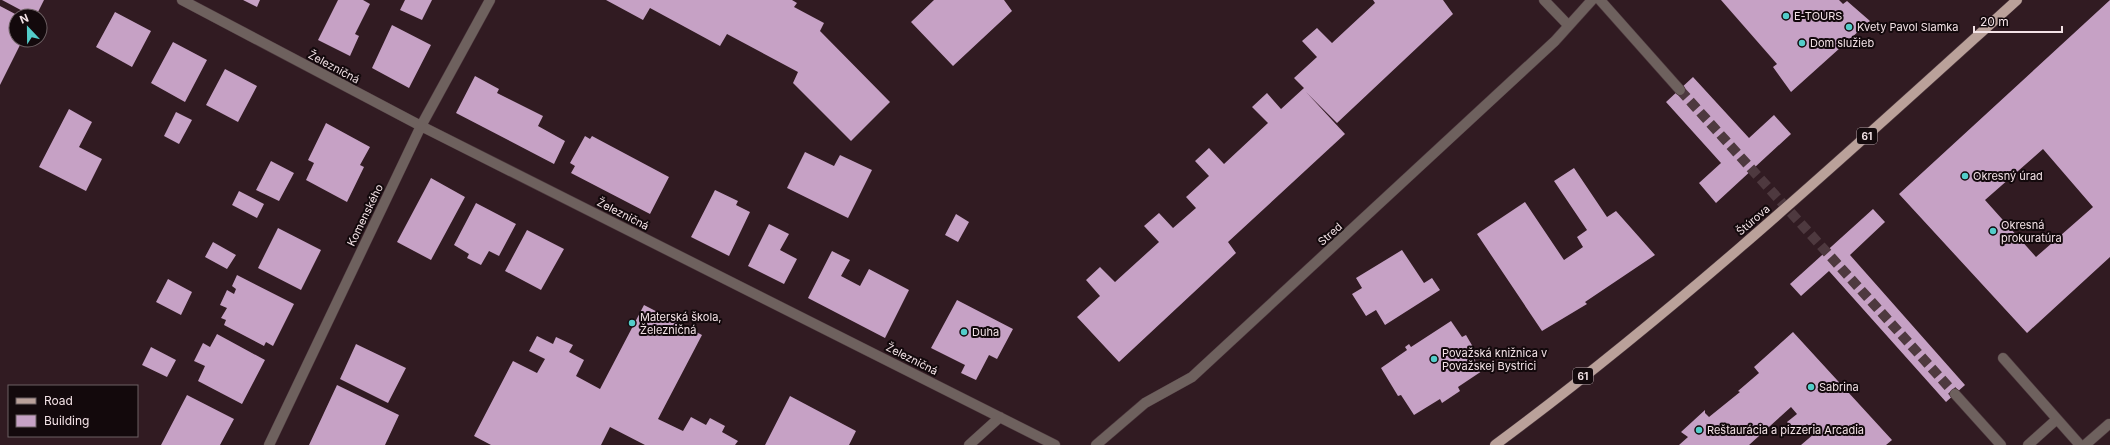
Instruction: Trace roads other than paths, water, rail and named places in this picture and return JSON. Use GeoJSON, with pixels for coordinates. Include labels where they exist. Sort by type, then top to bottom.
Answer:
{"type":"FeatureCollection","features":[{"type":"Feature","properties":{"kind":"main road","name":"Štúrova"},"geometry":{"type":"LineString","coordinates":[[1495,445],[1563,392],[1727,258],[1852,150],[2017,0]]}},
{"type":"Feature","properties":{"kind":"street","name":"Železničná"},"geometry":{"type":"LineString","coordinates":[[182,0],[421,126],[1055,445]]}},
{"type":"Feature","properties":{"kind":"street","name":"Komenského"},"geometry":{"type":"LineString","coordinates":[[269,445],[421,126],[490,0]]}},
{"type":"Feature","properties":{"kind":"street"},"geometry":{"type":"LineString","coordinates":[[1544,0],[1568,26]]}},
{"type":"Feature","properties":{"kind":"street","name":"Stred"},"geometry":{"type":"LineString","coordinates":[[1096,445],[1145,403],[1192,377],[1478,114],[1555,41],[1592,0]]}},
{"type":"Feature","properties":{"kind":"street"},"geometry":{"type":"LineString","coordinates":[[1600,0],[1680,90]]}},
{"type":"Feature","properties":{"kind":"street"},"geometry":{"type":"LineString","coordinates":[[2003,358],[2080,445]]}},
{"type":"Feature","properties":{"kind":"street"},"geometry":{"type":"LineString","coordinates":[[1955,394],[2001,445]]}},
{"type":"Feature","properties":{"kind":"street"},"geometry":{"type":"LineString","coordinates":[[969,445],[1000,417]]}},
{"type":"Feature","properties":{"kind":"street"},"geometry":{"type":"LineString","coordinates":[[2028,445],[2057,419]]}},
{"type":"Feature","properties":{"kind":"street"},"geometry":{"type":"LineString","coordinates":[[2085,445],[2109,424]]}},
{"type":"Feature","properties":{"kind":"tunnel"},"geometry":{"type":"LineString","coordinates":[[1680,90],[1955,394]]}},
{"type":"Feature","properties":{"kind":"place","name":"E-TOURS"},"geometry":{"type":"Point","coordinates":[1786,16]}},
{"type":"Feature","properties":{"kind":"place","name":"Kvety Pavol Slamka"},"geometry":{"type":"Point","coordinates":[1849,27]}},
{"type":"Feature","properties":{"kind":"place","name":"Dom služieb"},"geometry":{"type":"Point","coordinates":[1802,43]}},
{"type":"Feature","properties":{"kind":"place","name":"Okresný úrad"},"geometry":{"type":"Point","coordinates":[1965,176]}},
{"type":"Feature","properties":{"kind":"place","name":"Okresná prokuratúra"},"geometry":{"type":"Point","coordinates":[1993,231]}},
{"type":"Feature","properties":{"kind":"place","name":"Materská škola, Železničná"},"geometry":{"type":"Point","coordinates":[632,323]}},
{"type":"Feature","properties":{"kind":"place","name":"Duha"},"geometry":{"type":"Point","coordinates":[964,332]}},
{"type":"Feature","properties":{"kind":"place","name":"Považská knižnica v Považskej Bystrici"},"geometry":{"type":"Point","coordinates":[1434,359]}},
{"type":"Feature","properties":{"kind":"place","name":"Sabrina"},"geometry":{"type":"Point","coordinates":[1811,387]}},
{"type":"Feature","properties":{"kind":"place","name":"Reštaurácia a pizzeria Arcadia"},"geometry":{"type":"Point","coordinates":[1699,430]}}]}
